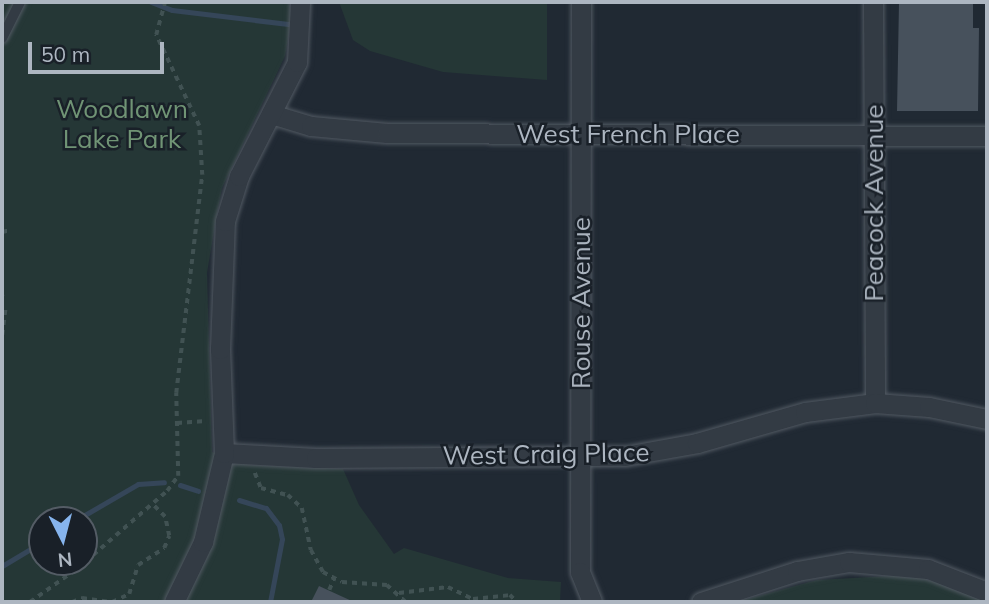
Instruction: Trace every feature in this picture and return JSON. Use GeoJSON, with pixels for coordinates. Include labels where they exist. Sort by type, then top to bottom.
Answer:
{"type":"FeatureCollection","features":[{"type":"Feature","properties":{"kind":"street"},"geometry":{"type":"LineString","coordinates":[[174,602],[204,542],[224,453],[220,349],[225,221],[239,176],[297,62],[300,2]]}},
{"type":"Feature","properties":{"kind":"street","name":"Rouse Avenue"},"geometry":{"type":"LineString","coordinates":[[581,2],[580,572],[592,602]]}},
{"type":"Feature","properties":{"kind":"street","name":"Peacock Avenue"},"geometry":{"type":"LineString","coordinates":[[873,2],[875,403]]}},
{"type":"Feature","properties":{"kind":"street","name":"West French Place"},"geometry":{"type":"LineString","coordinates":[[271,114],[349,131],[987,136]]}},
{"type":"Feature","properties":{"kind":"street","name":"West Craig Place"},"geometry":{"type":"LineString","coordinates":[[224,453],[316,458],[580,457],[661,452],[764,421],[875,403],[929,407],[987,419]]}},
{"type":"Feature","properties":{"kind":"street"},"geometry":{"type":"LineString","coordinates":[[701,602],[797,571],[849,562],[928,569],[987,592]]}},
{"type":"Feature","properties":{"kind":"lane"},"geometry":{"type":"LineString","coordinates":[[2,37],[20,2]]}},
{"type":"Feature","properties":{"kind":"path"},"geometry":{"type":"LineString","coordinates":[[30,602],[78,568],[152,504],[178,476],[177,422],[202,175],[201,145],[190,103],[160,49],[156,35],[165,2]]}},
{"type":"Feature","properties":{"kind":"path"},"geometry":{"type":"LineString","coordinates":[[2,232],[11,230]]}},
{"type":"Feature","properties":{"kind":"path"},"geometry":{"type":"LineString","coordinates":[[2,335],[5,309]]}},
{"type":"Feature","properties":{"kind":"path"},"geometry":{"type":"LineString","coordinates":[[177,422],[208,421]]}},
{"type":"Feature","properties":{"kind":"path"},"geometry":{"type":"LineString","coordinates":[[255,467],[261,488],[288,495],[302,508],[314,559],[334,579],[387,585],[407,602]]}},
{"type":"Feature","properties":{"kind":"path"},"geometry":{"type":"LineString","coordinates":[[72,602],[82,598],[112,602],[129,594],[138,565],[164,548],[169,537],[165,517],[152,504]]}},
{"type":"Feature","properties":{"kind":"path"},"geometry":{"type":"LineString","coordinates":[[329,590],[334,579]]}},
{"type":"Feature","properties":{"kind":"path"},"geometry":{"type":"LineString","coordinates":[[399,593],[448,587],[473,598],[504,600],[512,596],[517,602]]}},
{"type":"Feature","properties":{"kind":"green space","name":"Woodlawn Lake Park"},"geometry":{"type":"Polygon","coordinates":[[[2,2],[289,2],[292,17],[285,56],[222,188],[216,219],[207,273],[212,452],[249,465],[343,469],[359,505],[394,554],[404,548],[508,578],[561,582],[560,602],[2,602],[2,2]]]}},
{"type":"Feature","properties":{"kind":"green space"},"geometry":{"type":"Polygon","coordinates":[[[339,2],[547,2],[547,80],[443,72],[370,51],[353,40],[339,2]]]}},
{"type":"Feature","properties":{"kind":"green space"},"geometry":{"type":"Polygon","coordinates":[[[909,575],[964,590],[985,602],[736,602],[817,580],[909,575]]]}},
{"type":"Feature","properties":{"kind":"building"},"geometry":{"type":"Polygon","coordinates":[[[899,2],[973,2],[973,28],[979,28],[978,111],[897,111],[899,2]]]}},
{"type":"Feature","properties":{"kind":"building"},"geometry":{"type":"Polygon","coordinates":[[[319,586],[354,602],[311,602],[319,586]]]}},
{"type":"Feature","properties":{"kind":"waterway"},"geometry":{"type":"LineString","coordinates":[[151,2],[172,10],[288,24]]}},
{"type":"Feature","properties":{"kind":"waterway"},"geometry":{"type":"LineString","coordinates":[[98,507],[138,484],[164,482]]}},
{"type":"Feature","properties":{"kind":"waterway"},"geometry":{"type":"LineString","coordinates":[[180,485],[198,491]]}},
{"type":"Feature","properties":{"kind":"waterway"},"geometry":{"type":"LineString","coordinates":[[239,500],[266,508],[279,525],[282,539],[270,602]]}},
{"type":"Feature","properties":{"kind":"waterway"},"geometry":{"type":"LineString","coordinates":[[2,566],[28,550]]}}]}
